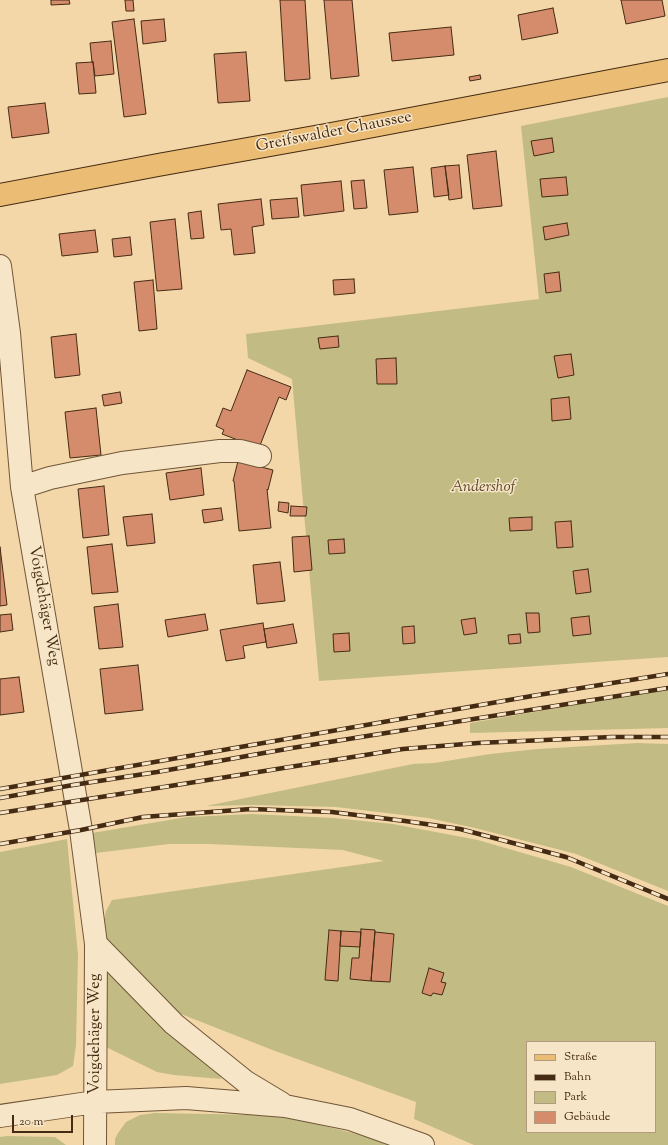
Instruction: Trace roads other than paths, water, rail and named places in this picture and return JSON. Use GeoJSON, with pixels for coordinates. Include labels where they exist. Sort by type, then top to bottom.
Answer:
{"type":"FeatureCollection","features":[{"type":"Feature","properties":{"kind":"main road","name":"Greifswalder Chaussee"},"geometry":{"type":"LineString","coordinates":[[0,195],[668,70]]}},
{"type":"Feature","properties":{"kind":"street","name":"Voigdehäger Weg"},"geometry":{"type":"LineString","coordinates":[[0,266],[9,333],[22,487],[81,830],[96,944],[95,1102],[186,1098],[285,1106],[350,1119],[423,1145]]}},
{"type":"Feature","properties":{"kind":"street"},"geometry":{"type":"LineString","coordinates":[[22,487],[50,478],[122,463],[220,451],[240,451],[260,456]]}},
{"type":"Feature","properties":{"kind":"street","name":"Voigdehäger Weg"},"geometry":{"type":"LineString","coordinates":[[96,944],[174,1024],[246,1082],[285,1106]]}},
{"type":"Feature","properties":{"kind":"street"},"geometry":{"type":"LineString","coordinates":[[0,1116],[95,1102],[95,1145]]}},
{"type":"Feature","properties":{"kind":"railway"},"geometry":{"type":"LineString","coordinates":[[0,789],[532,696],[668,674]]}},
{"type":"Feature","properties":{"kind":"railway"},"geometry":{"type":"LineString","coordinates":[[0,798],[292,748],[668,688]]}},
{"type":"Feature","properties":{"kind":"railway"},"geometry":{"type":"LineString","coordinates":[[0,813],[403,749],[478,743],[612,737],[668,737]]}},
{"type":"Feature","properties":{"kind":"railway"},"geometry":{"type":"LineString","coordinates":[[0,844],[81,830],[143,817],[251,809],[332,812],[460,829],[566,857],[668,899]]}},
{"type":"Feature","properties":{"kind":"park label","name":"Andershof"},"geometry":{"type":"Point","coordinates":[483,488]}}]}
